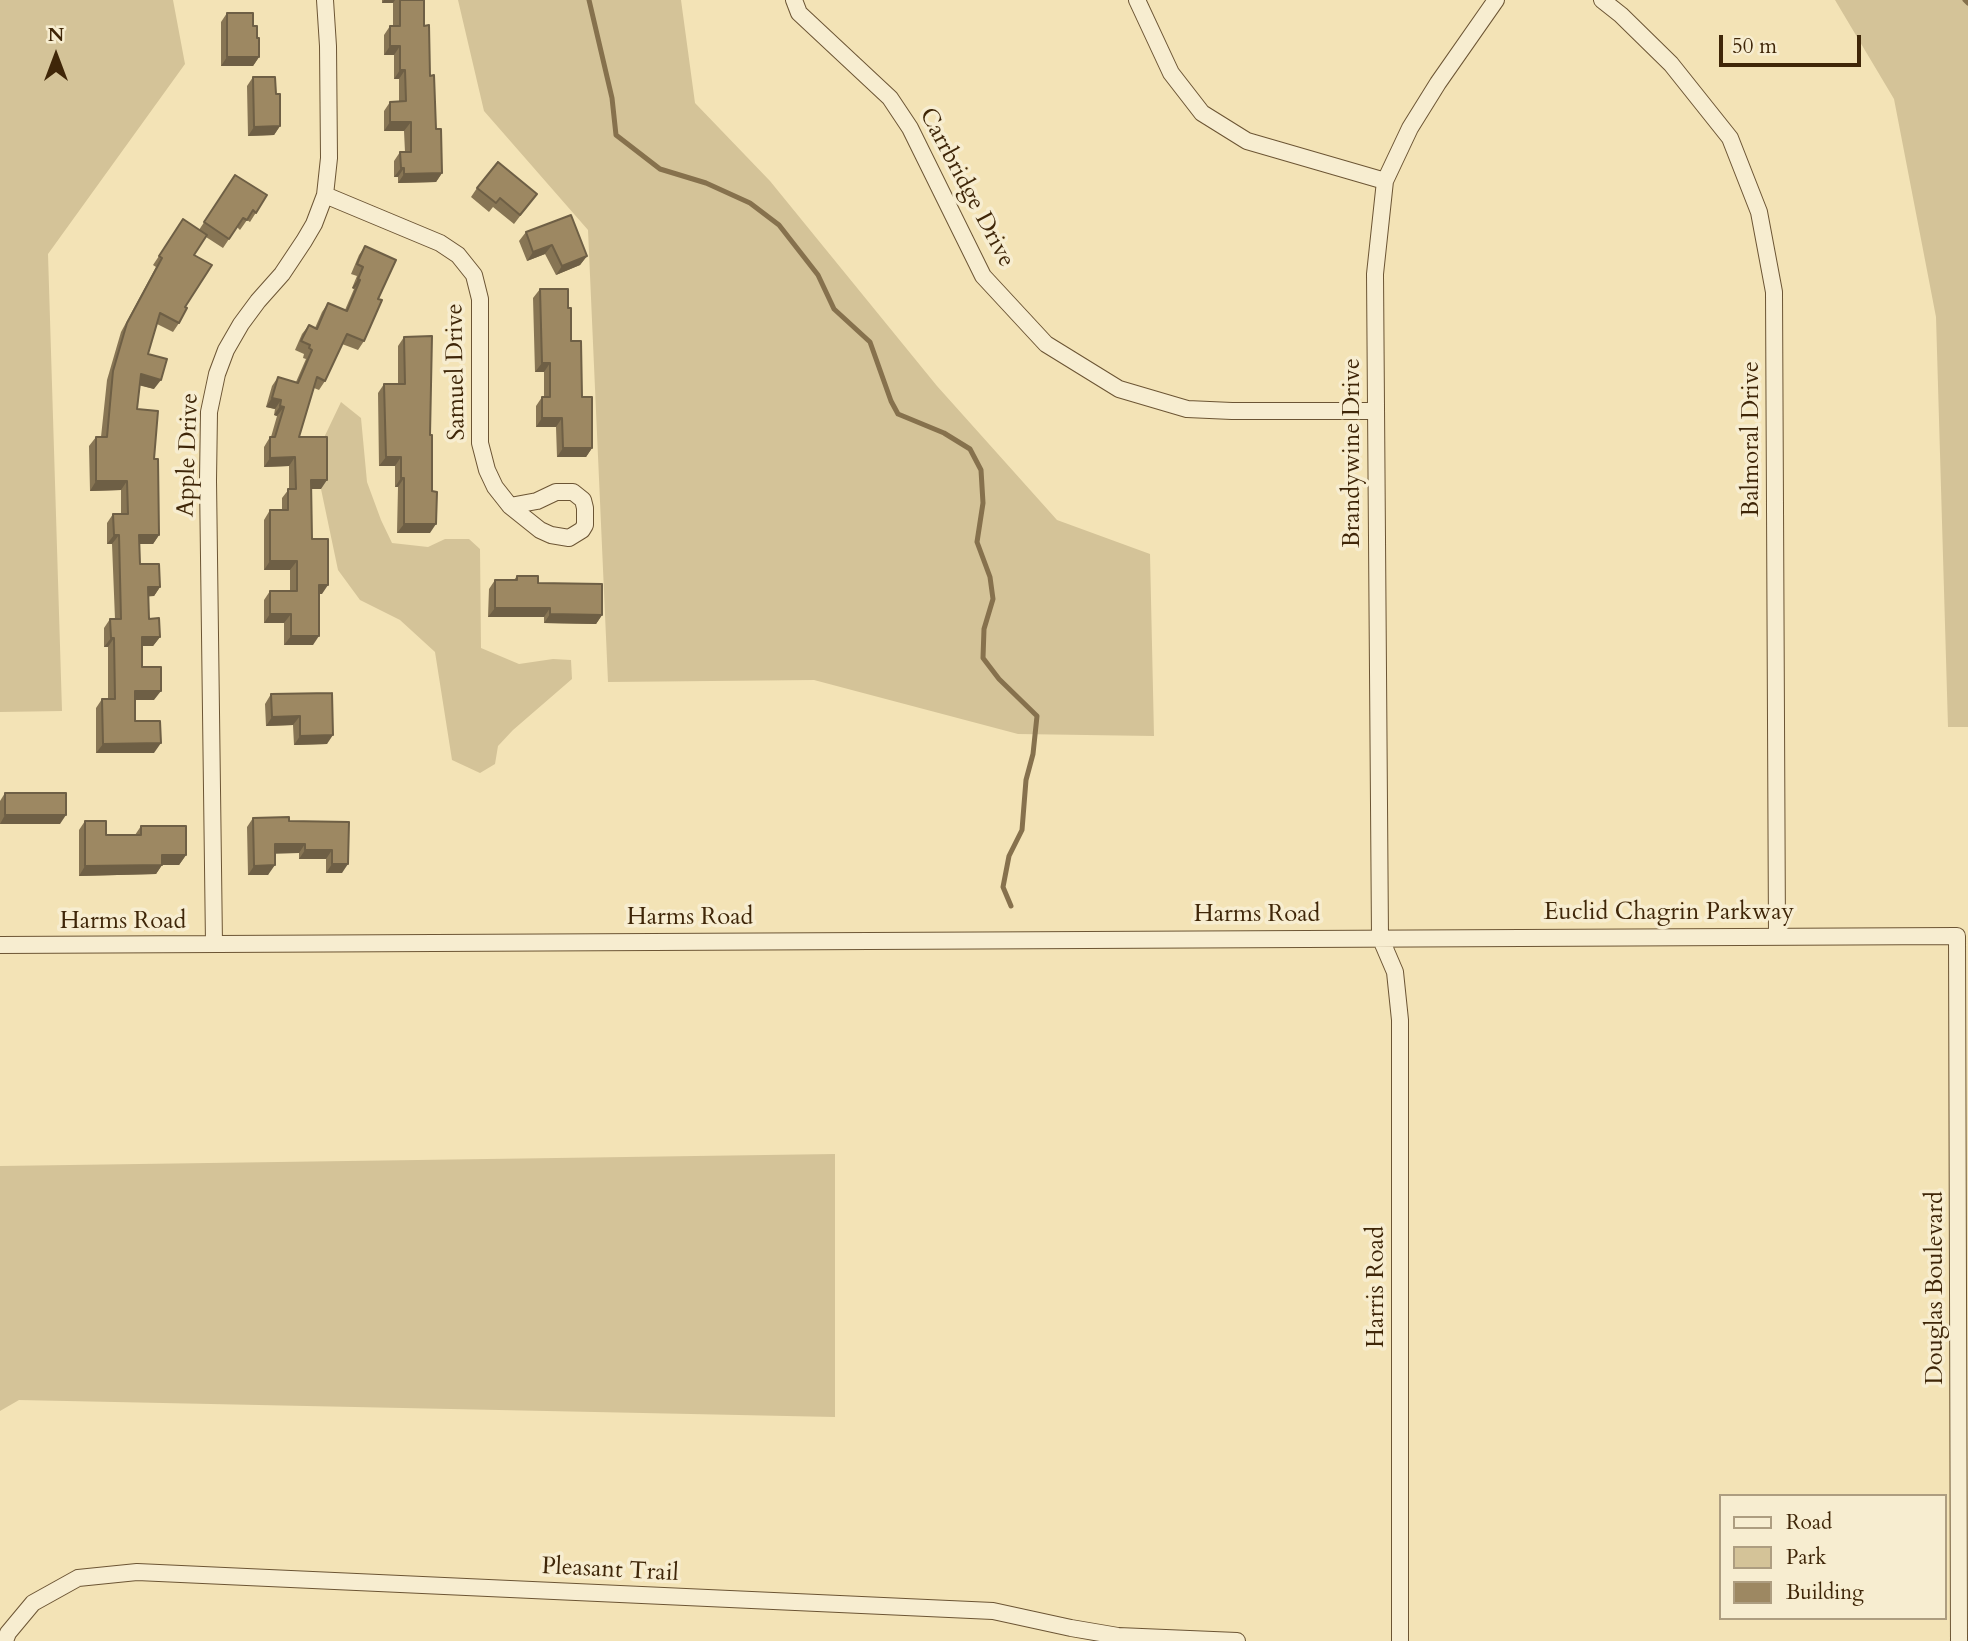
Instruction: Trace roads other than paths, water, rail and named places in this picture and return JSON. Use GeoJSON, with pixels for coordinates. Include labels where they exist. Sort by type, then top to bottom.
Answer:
{"type":"FeatureCollection","features":[{"type":"Feature","properties":{"kind":"street","name":"Apple Drive"},"geometry":{"type":"LineString","coordinates":[[214,944],[209,412],[217,374],[226,350],[241,324],[282,274],[304,241],[325,195],[329,158],[325,0]]}},
{"type":"Feature","properties":{"kind":"street","name":"Carrbridge Drive"},"geometry":{"type":"LineString","coordinates":[[794,0],[799,13],[890,98],[910,128],[983,276],[1046,344],[1119,389],[1186,409],[1375,411]]}},
{"type":"Feature","properties":{"kind":"street"},"geometry":{"type":"LineString","coordinates":[[1137,0],[1171,73],[1202,113],[1247,141],[1385,181]]}},
{"type":"Feature","properties":{"kind":"street","name":"Brandywine Drive"},"geometry":{"type":"LineString","coordinates":[[1380,937],[1375,274],[1385,181],[1410,128],[1496,0]]}},
{"type":"Feature","properties":{"kind":"street","name":"Balmoral Drive"},"geometry":{"type":"LineString","coordinates":[[1602,0],[1671,64],[1730,138],[1759,212],[1774,292],[1777,936]]}},
{"type":"Feature","properties":{"kind":"street","name":"Samuel Drive"},"geometry":{"type":"LineString","coordinates":[[325,195],[440,243],[458,255],[474,275],[480,299],[480,443],[495,487],[510,506]]}},
{"type":"Feature","properties":{"kind":"street","name":"Euclid Chagrin Parkway"},"geometry":{"type":"LineString","coordinates":[[1380,937],[1957,936]]}},
{"type":"Feature","properties":{"kind":"street","name":"Douglas Boulevard"},"geometry":{"type":"LineString","coordinates":[[1957,936],[1959,1641]]}},
{"type":"Feature","properties":{"kind":"street","name":"Harms Road"},"geometry":{"type":"LineString","coordinates":[[0,946],[1380,937]]}},
{"type":"Feature","properties":{"kind":"street","name":"Harris Road"},"geometry":{"type":"LineString","coordinates":[[1380,937],[1395,972],[1400,1020],[1400,1641]]}},
{"type":"Feature","properties":{"kind":"street","name":"Pleasant Trail"},"geometry":{"type":"LineString","coordinates":[[5,1641],[8,1633],[33,1603],[78,1578],[138,1572],[993,1611],[1118,1636],[1237,1641]]}},
{"type":"Feature","properties":{"kind":"waterway"},"geometry":{"type":"LineString","coordinates":[[589,0],[612,98],[616,135],[660,169],[706,183],[750,203],[779,225],[818,275],[834,309],[870,342],[898,414],[944,433],[970,449],[981,470],[983,503],[977,542],[990,577],[993,599],[984,629],[983,658],[999,679],[1037,716],[1033,754],[1026,780],[1022,830],[1009,856],[1003,887],[1011,906]]}},
{"type":"Feature","properties":{"kind":"waterway"},"geometry":{"type":"LineString","coordinates":[[1965,0],[1968,3]]}}]}
